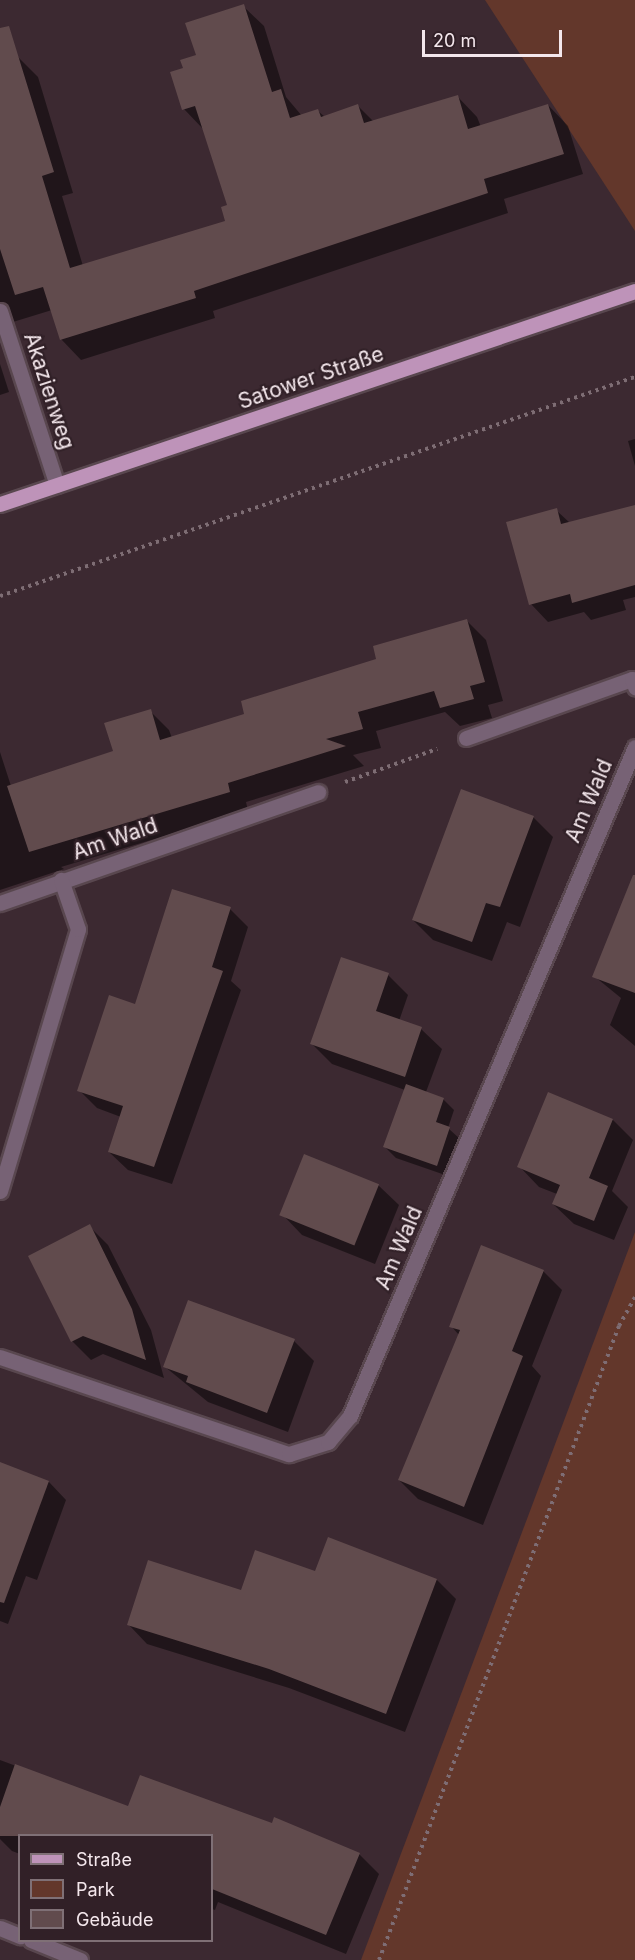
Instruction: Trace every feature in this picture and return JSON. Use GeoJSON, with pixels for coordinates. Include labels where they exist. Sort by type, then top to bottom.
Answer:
{"type":"FeatureCollection","features":[{"type":"Feature","properties":{"kind":"main road","name":"Satower Straße"},"geometry":{"type":"LineString","coordinates":[[0,504],[635,291]]}},
{"type":"Feature","properties":{"kind":"street","name":"Akazienweg"},"geometry":{"type":"LineString","coordinates":[[0,311],[57,485]]}},
{"type":"Feature","properties":{"kind":"street"},"geometry":{"type":"LineString","coordinates":[[466,738],[632,680],[635,687]]}},
{"type":"Feature","properties":{"kind":"street","name":"Am Wald"},"geometry":{"type":"LineString","coordinates":[[0,1358],[289,1454],[328,1442],[350,1416],[635,747]]}},
{"type":"Feature","properties":{"kind":"street","name":"Am Wald"},"geometry":{"type":"LineString","coordinates":[[0,903],[318,792]]}},
{"type":"Feature","properties":{"kind":"street","name":"Am Wald"},"geometry":{"type":"LineString","coordinates":[[0,1191],[78,929],[61,880]]}},
{"type":"Feature","properties":{"kind":"street"},"geometry":{"type":"LineString","coordinates":[[0,1928],[18,1935]]}},
{"type":"Feature","properties":{"kind":"street"},"geometry":{"type":"LineString","coordinates":[[34,1942],[80,1960]]}},
{"type":"Feature","properties":{"kind":"path"},"geometry":{"type":"LineString","coordinates":[[0,596],[635,377]]}},
{"type":"Feature","properties":{"kind":"path"},"geometry":{"type":"LineString","coordinates":[[318,792],[466,738]]}},
{"type":"Feature","properties":{"kind":"path"},"geometry":{"type":"LineString","coordinates":[[379,1960],[619,1326],[635,1297]]}},
{"type":"Feature","properties":{"kind":"green space"},"geometry":{"type":"Polygon","coordinates":[[[485,0],[635,0],[635,231],[485,0]]]}},
{"type":"Feature","properties":{"kind":"green space"},"geometry":{"type":"Polygon","coordinates":[[[635,1232],[635,1960],[361,1960],[635,1232]]]}},
{"type":"Feature","properties":{"kind":"building"},"geometry":{"type":"Polygon","coordinates":[[[244,4],[272,92],[281,89],[290,118],[318,109],[321,117],[358,104],[364,123],[458,95],[468,129],[548,104],[564,154],[484,179],[488,193],[194,291],[196,298],[60,340],[43,287],[15,295],[0,249],[0,28],[9,26],[54,172],[42,176],[70,268],[225,221],[221,207],[227,205],[195,106],[182,110],[170,72],[183,68],[180,60],[196,55],[185,23],[244,4]]]}},
{"type":"Feature","properties":{"kind":"building"},"geometry":{"type":"Polygon","coordinates":[[[635,505],[635,585],[572,603],[570,594],[529,605],[506,522],[557,508],[561,524],[635,505]]]}},
{"type":"Feature","properties":{"kind":"building"},"geometry":{"type":"Polygon","coordinates":[[[467,619],[485,682],[470,686],[474,699],[440,708],[434,691],[358,712],[363,729],[326,739],[346,746],[228,783],[230,792],[29,852],[7,786],[113,751],[104,723],[151,709],[160,740],[244,714],[241,701],[376,659],[373,646],[467,619]]]}},
{"type":"Feature","properties":{"kind":"building"},"geometry":{"type":"Polygon","coordinates":[[[461,789],[534,816],[500,907],[486,903],[472,942],[412,920],[461,789]]]}},
{"type":"Feature","properties":{"kind":"building"},"geometry":{"type":"Polygon","coordinates":[[[633,875],[635,875],[635,993],[592,977],[633,875]]]}},
{"type":"Feature","properties":{"kind":"building"},"geometry":{"type":"Polygon","coordinates":[[[172,889],[231,907],[212,967],[223,971],[154,1167],[108,1152],[123,1106],[77,1091],[109,995],[135,1004],[172,889]]]}},
{"type":"Feature","properties":{"kind":"building"},"geometry":{"type":"Polygon","coordinates":[[[341,957],[389,973],[376,1011],[422,1027],[405,1077],[310,1044],[341,957]]]}},
{"type":"Feature","properties":{"kind":"building"},"geometry":{"type":"Polygon","coordinates":[[[406,1084],[444,1098],[436,1122],[450,1127],[437,1166],[383,1147],[406,1084]]]}},
{"type":"Feature","properties":{"kind":"building"},"geometry":{"type":"Polygon","coordinates":[[[548,1092],[613,1119],[589,1178],[608,1186],[594,1221],[552,1204],[560,1185],[517,1167],[548,1092]]]}},
{"type":"Feature","properties":{"kind":"building"},"geometry":{"type":"Polygon","coordinates":[[[304,1154],[379,1184],[354,1246],[279,1215],[304,1154]]]}},
{"type":"Feature","properties":{"kind":"building"},"geometry":{"type":"Polygon","coordinates":[[[90,1224],[132,1309],[146,1360],[83,1336],[71,1342],[28,1256],[90,1224]]]}},
{"type":"Feature","properties":{"kind":"building"},"geometry":{"type":"Polygon","coordinates":[[[481,1245],[544,1270],[512,1351],[523,1356],[464,1507],[398,1480],[460,1330],[449,1327],[481,1245]]]}},
{"type":"Feature","properties":{"kind":"building"},"geometry":{"type":"Polygon","coordinates":[[[188,1300],[295,1339],[267,1413],[186,1382],[188,1376],[163,1367],[188,1300]]]}},
{"type":"Feature","properties":{"kind":"building"},"geometry":{"type":"Polygon","coordinates":[[[0,1462],[49,1481],[4,1603],[0,1602],[0,1462]]]}},
{"type":"Feature","properties":{"kind":"building"},"geometry":{"type":"Polygon","coordinates":[[[328,1537],[437,1579],[386,1714],[269,1669],[127,1625],[148,1560],[241,1590],[255,1550],[315,1571],[328,1537]]]}},
{"type":"Feature","properties":{"kind":"building"},"geometry":{"type":"Polygon","coordinates":[[[15,1764],[128,1806],[140,1775],[272,1823],[274,1817],[360,1853],[326,1935],[213,1889],[213,1834],[18,1834],[18,1836],[0,1836],[0,1807],[15,1764]]]}}]}
